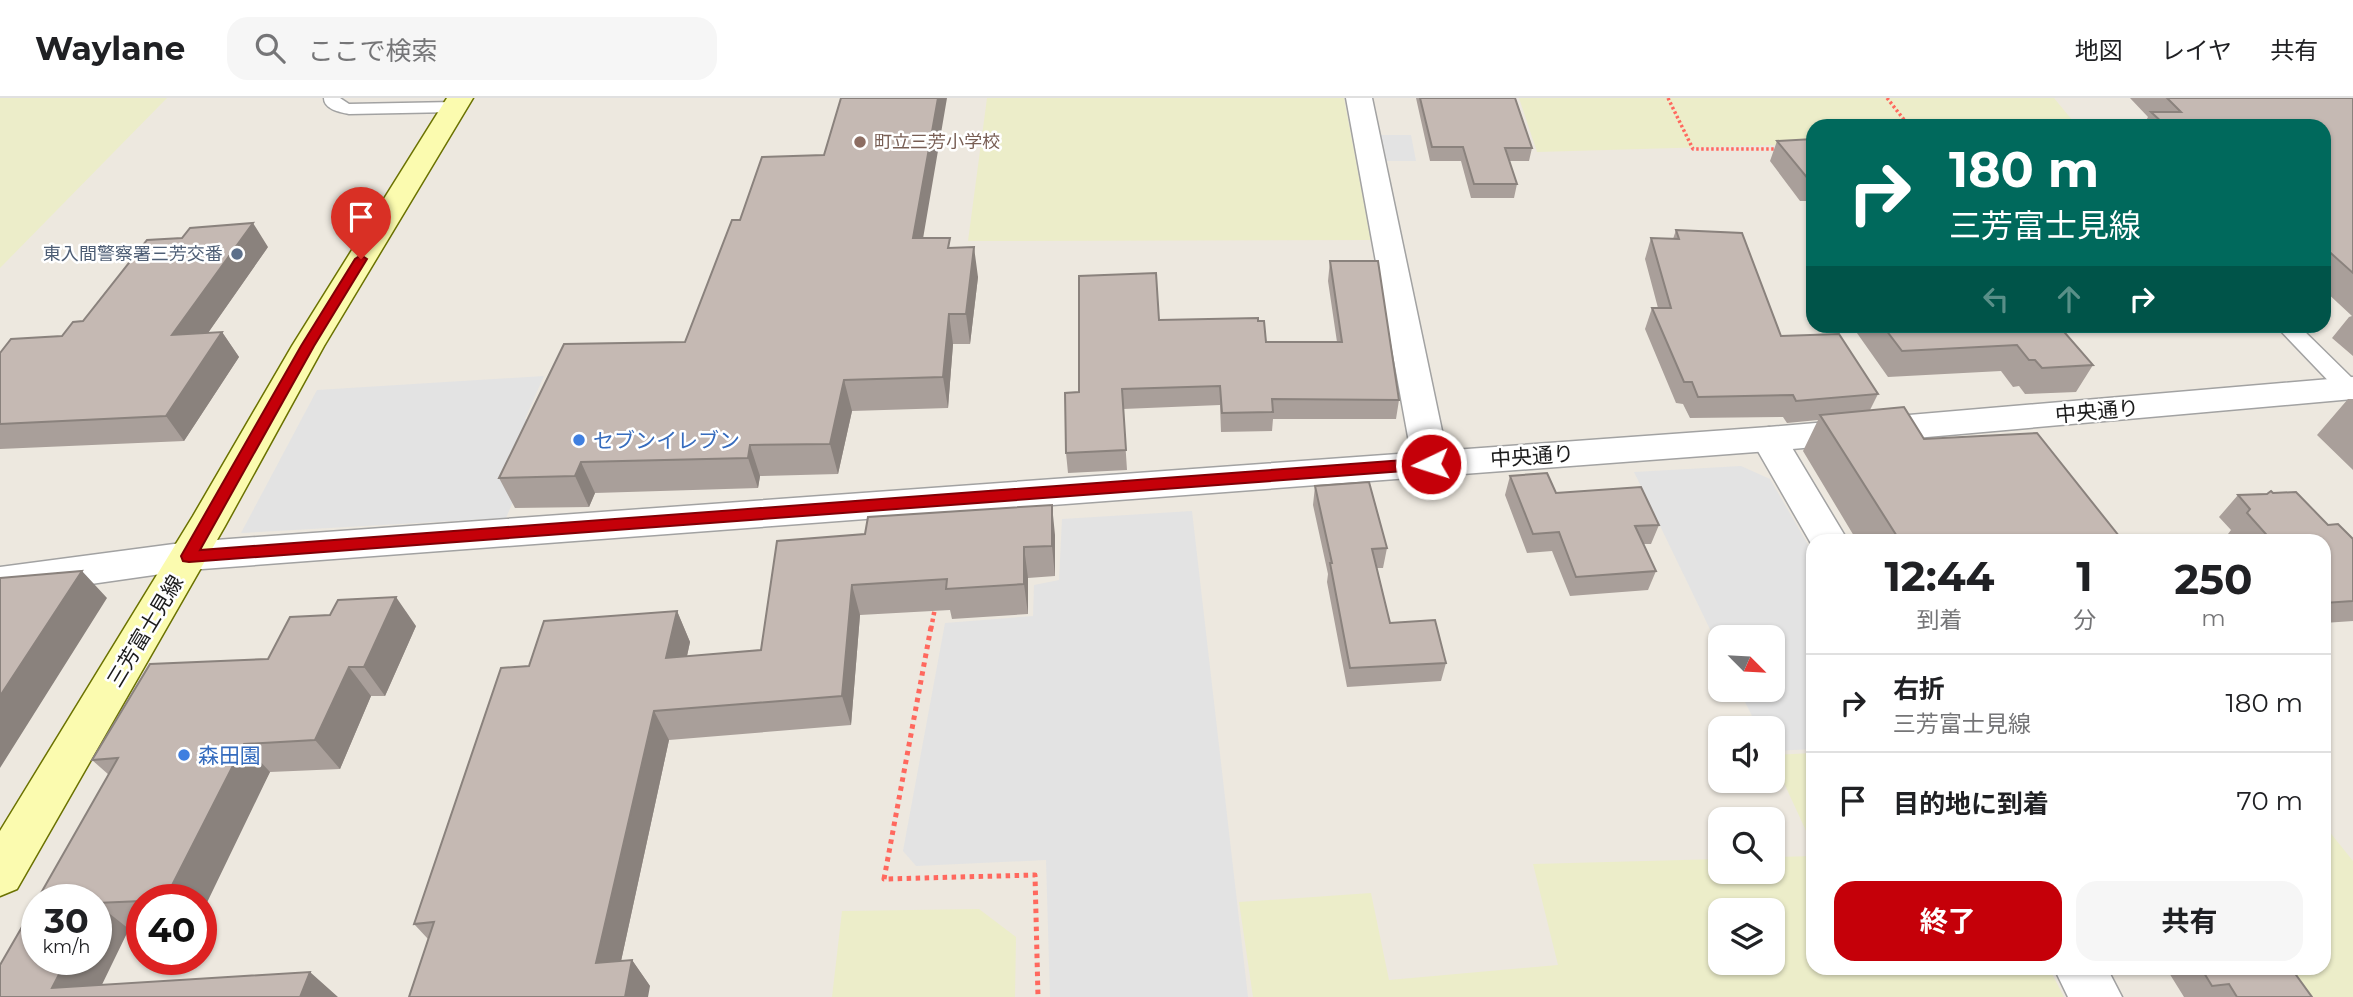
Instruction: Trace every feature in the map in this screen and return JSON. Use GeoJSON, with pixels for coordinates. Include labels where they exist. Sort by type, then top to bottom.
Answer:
{"type":"FeatureCollection","features":[{"type":"Feature","properties":{"kind":"main road","name":"三芳富士見線"},"geometry":{"type":"LineString","coordinates":[[0,874],[189,556],[308,346],[457,102]]}},
{"type":"Feature","properties":{"kind":"street"},"geometry":{"type":"LineString","coordinates":[[1359,98],[1431,464]]}},
{"type":"Feature","properties":{"kind":"street","name":"中央通り"},"geometry":{"type":"LineString","coordinates":[[0,582],[189,556],[1769,439],[2350,388]]}},
{"type":"Feature","properties":{"kind":"street"},"geometry":{"type":"LineString","coordinates":[[1769,439],[1825,534]]}},
{"type":"Feature","properties":{"kind":"street"},"geometry":{"type":"LineString","coordinates":[[2083,975],[2096,997]]}},
{"type":"Feature","properties":{"kind":"lane"},"geometry":{"type":"LineString","coordinates":[[332,100],[340,107],[349,108],[457,102]]}},
{"type":"Feature","properties":{"kind":"lane"},"geometry":{"type":"LineString","coordinates":[[2294,333],[2350,388]]}},
{"type":"Feature","properties":{"kind":"path"},"geometry":{"type":"LineString","coordinates":[[1668,98],[1693,149],[1785,149]]}},
{"type":"Feature","properties":{"kind":"path"},"geometry":{"type":"LineString","coordinates":[[1887,98],[1904,119]]}},
{"type":"Feature","properties":{"kind":"path"},"geometry":{"type":"LineString","coordinates":[[938,595],[884,879],[1035,875],[1038,997]]}},
{"type":"Feature","properties":{"kind":"green space"},"geometry":{"type":"Polygon","coordinates":[[[0,98],[167,98],[0,268],[0,98]]]}},
{"type":"Feature","properties":{"kind":"green space"},"geometry":{"type":"Polygon","coordinates":[[[987,98],[1344,98],[1371,240],[968,241],[987,98]]]}},
{"type":"Feature","properties":{"kind":"green space"},"geometry":{"type":"Polygon","coordinates":[[[1519,98],[2054,98],[2071,119],[1806,119],[1806,144],[1537,152],[1519,98]]]}},
{"type":"Feature","properties":{"kind":"green space"},"geometry":{"type":"Polygon","coordinates":[[[1806,753],[1806,831],[1785,785],[1785,754],[1806,753]]]}},
{"type":"Feature","properties":{"kind":"green space"},"geometry":{"type":"Polygon","coordinates":[[[2331,834],[2353,861],[2353,997],[2306,997],[2291,975],[2331,975],[2331,834]]]}},
{"type":"Feature","properties":{"kind":"green space"},"geometry":{"type":"Polygon","coordinates":[[[1806,856],[1806,975],[2053,975],[2064,997],[1253,997],[1239,902],[1371,893],[1389,980],[1558,965],[1533,864],[1708,859],[1708,884],[1785,884],[1785,857],[1806,856]]]}},
{"type":"Feature","properties":{"kind":"green space"},"geometry":{"type":"Polygon","coordinates":[[[979,909],[1016,937],[1015,997],[832,997],[842,911],[979,909]]]}},
{"type":"Feature","properties":{"kind":"shaded area"},"geometry":{"type":"Polygon","coordinates":[[[1374,135],[1411,135],[1416,161],[1379,161],[1374,135]]]}},
{"type":"Feature","properties":{"kind":"shaded area"},"geometry":{"type":"Polygon","coordinates":[[[544,376],[525,419],[539,419],[547,423],[506,518],[241,533],[317,390],[544,376]]]}},
{"type":"Feature","properties":{"kind":"shaded area"},"geometry":{"type":"Polygon","coordinates":[[[1741,466],[1770,479],[1806,541],[1806,749],[1785,750],[1785,716],[1752,716],[1745,702],[1785,702],[1785,625],[1708,625],[1634,472],[1741,466]]]}},
{"type":"Feature","properties":{"kind":"shaded area"},"geometry":{"type":"Polygon","coordinates":[[[1192,511],[1248,997],[1050,997],[1046,860],[916,866],[903,851],[945,623],[1033,616],[1034,585],[1059,580],[1062,519],[1192,511]]]}},
{"type":"Feature","properties":{"kind":"building"},"geometry":{"type":"Polygon","coordinates":[[[841,98],[938,98],[913,238],[950,238],[948,248],[974,247],[966,314],[949,314],[943,377],[844,380],[830,444],[750,445],[748,458],[581,462],[575,476],[499,478],[564,344],[685,342],[732,220],[740,220],[762,157],[824,155],[841,98]]]}},
{"type":"Feature","properties":{"kind":"building"},"geometry":{"type":"Polygon","coordinates":[[[1420,98],[1515,98],[1532,148],[1505,148],[1517,184],[1474,184],[1463,147],[1432,147],[1420,98]]]}},
{"type":"Feature","properties":{"kind":"building"},"geometry":{"type":"Polygon","coordinates":[[[2167,98],[2353,98],[2353,273],[2331,253],[2331,119],[2158,119],[2151,112],[2181,112],[2167,98]]]}},
{"type":"Feature","properties":{"kind":"building"},"geometry":{"type":"Polygon","coordinates":[[[1806,139],[1806,176],[1777,141],[1806,139]]]}},
{"type":"Feature","properties":{"kind":"building"},"geometry":{"type":"Polygon","coordinates":[[[253,223],[172,335],[222,332],[166,416],[0,424],[0,353],[11,339],[62,336],[73,322],[83,321],[147,240],[182,238],[190,228],[253,223]]]}},
{"type":"Feature","properties":{"kind":"building"},"geometry":{"type":"Polygon","coordinates":[[[1676,230],[1742,233],[1781,336],[1839,334],[1878,394],[1796,401],[1793,395],[1698,397],[1692,382],[1684,382],[1652,308],[1671,308],[1651,238],[1679,239],[1676,230]]]}},
{"type":"Feature","properties":{"kind":"building"},"geometry":{"type":"Polygon","coordinates":[[[1330,261],[1378,261],[1399,400],[1272,399],[1273,412],[1222,413],[1220,386],[1122,389],[1126,450],[1066,453],[1065,393],[1079,392],[1079,276],[1156,273],[1159,320],[1258,318],[1258,321],[1264,321],[1266,342],[1342,342],[1330,261]]]}},
{"type":"Feature","properties":{"kind":"building"},"geometry":{"type":"Polygon","coordinates":[[[1888,333],[2065,333],[2093,365],[2042,368],[2035,360],[2029,360],[2017,345],[1902,351],[1888,333]]]}},
{"type":"Feature","properties":{"kind":"building"},"geometry":{"type":"Polygon","coordinates":[[[1904,407],[1924,439],[2037,433],[2117,534],[1896,534],[1820,415],[1904,407]]]}},
{"type":"Feature","properties":{"kind":"building"},"geometry":{"type":"Polygon","coordinates":[[[1547,473],[1556,493],[1641,487],[1659,525],[1635,526],[1656,571],[1576,577],[1559,532],[1533,534],[1510,476],[1547,473]]]}},
{"type":"Feature","properties":{"kind":"building"},"geometry":{"type":"Polygon","coordinates":[[[1369,482],[1387,548],[1372,549],[1390,623],[1435,620],[1446,663],[1350,668],[1332,563],[1315,486],[1369,482]]]}},
{"type":"Feature","properties":{"kind":"building"},"geometry":{"type":"Polygon","coordinates":[[[2271,491],[2296,492],[2328,525],[2338,524],[2353,539],[2353,601],[2331,603],[2331,534],[2266,534],[2247,513],[2250,509],[2238,495],[2267,494],[2271,491]]]}},
{"type":"Feature","properties":{"kind":"building"},"geometry":{"type":"Polygon","coordinates":[[[1052,505],[1052,546],[1024,547],[1024,584],[946,589],[947,579],[852,585],[842,696],[654,711],[596,963],[632,960],[625,997],[409,997],[434,922],[414,924],[501,668],[529,666],[544,621],[677,611],[666,658],[761,650],[777,541],[865,534],[868,517],[1052,505]]]}},
{"type":"Feature","properties":{"kind":"building"},"geometry":{"type":"Polygon","coordinates":[[[82,571],[0,696],[0,578],[82,571]]]}},
{"type":"Feature","properties":{"kind":"building"},"geometry":{"type":"Polygon","coordinates":[[[396,597],[364,667],[349,667],[315,740],[244,744],[173,884],[126,884],[126,902],[112,902],[112,884],[46,884],[118,758],[92,760],[150,664],[268,659],[290,617],[330,615],[338,600],[396,597]]]}},
{"type":"Feature","properties":{"kind":"building"},"geometry":{"type":"Polygon","coordinates":[[[21,929],[21,975],[59,975],[52,988],[310,972],[300,997],[0,997],[0,965],[21,929]]]}},
{"type":"Feature","properties":{"kind":"building"},"geometry":{"type":"Polygon","coordinates":[[[2205,975],[2296,975],[2312,997],[2237,997],[2229,984],[2212,986],[2205,975]]]}},
{"type":"Feature","properties":{"kind":"place","name":"町立三芳小学校"},"geometry":{"type":"Point","coordinates":[860,142]}},
{"type":"Feature","properties":{"kind":"place","name":"東入間警察署三芳交番"},"geometry":{"type":"Point","coordinates":[237,254]}},
{"type":"Feature","properties":{"kind":"place","name":"セブンイレブン"},"geometry":{"type":"Point","coordinates":[579,440]}},
{"type":"Feature","properties":{"kind":"place","name":"森田園"},"geometry":{"type":"Point","coordinates":[184,755]}},
{"type":"Feature","properties":{"kind":"route"},"geometry":{"type":"LineString","coordinates":[[361,259],[308,346],[189,556],[1431,464]]}}]}
